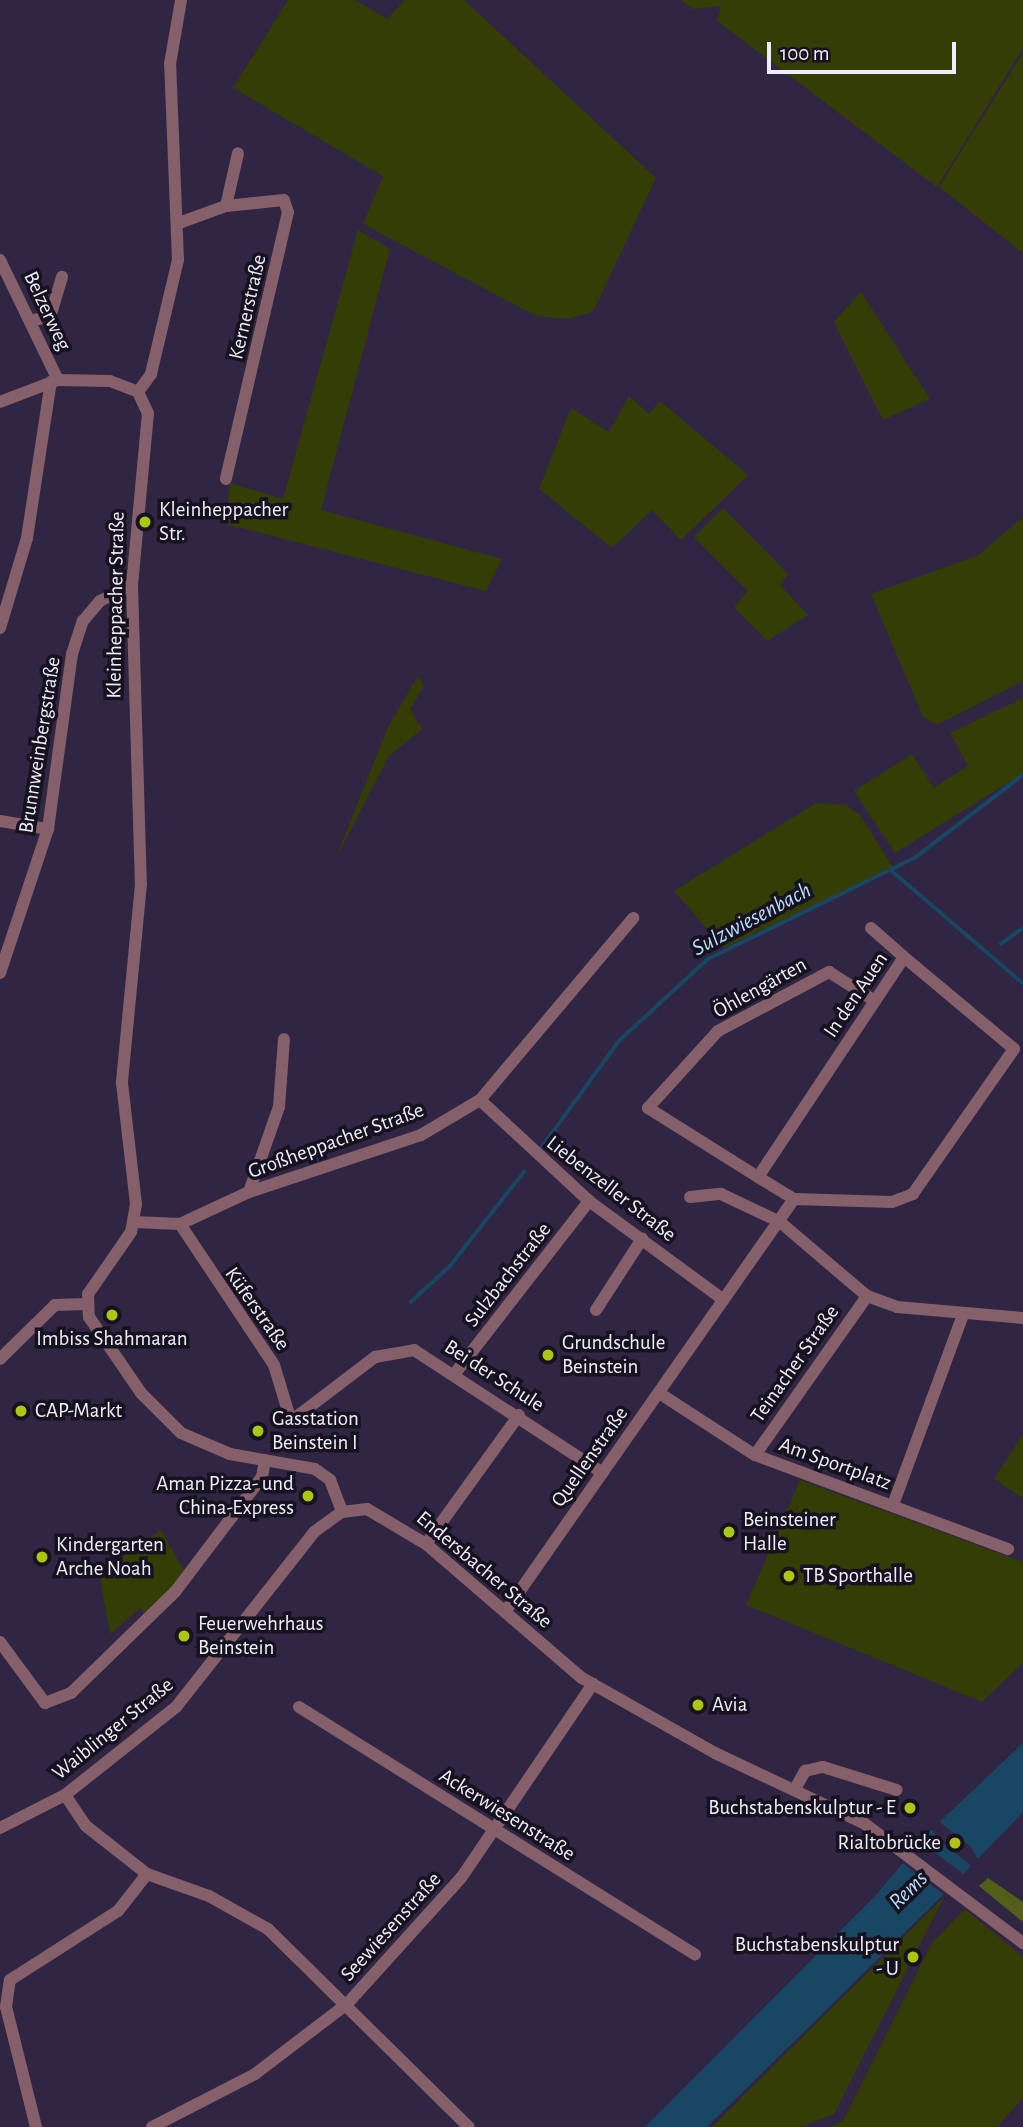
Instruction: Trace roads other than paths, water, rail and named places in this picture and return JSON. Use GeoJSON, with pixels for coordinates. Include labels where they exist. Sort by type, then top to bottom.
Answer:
{"type":"FeatureCollection","features":[{"type":"Feature","properties":{"kind":"street"},"geometry":{"type":"LineString","coordinates":[[0,402],[55,381],[110,381],[138,392],[151,374],[163,330],[179,223],[173,168],[170,64],[181,0]]}},
{"type":"Feature","properties":{"kind":"street"},"geometry":{"type":"LineString","coordinates":[[226,206],[238,153]]}},
{"type":"Feature","properties":{"kind":"street","name":"Kernerstraße"},"geometry":{"type":"LineString","coordinates":[[179,223],[226,206],[284,200],[288,212],[226,479]]}},
{"type":"Feature","properties":{"kind":"street","name":"Belzerweg"},"geometry":{"type":"LineString","coordinates":[[0,260],[33,320],[55,381]]}},
{"type":"Feature","properties":{"kind":"street"},"geometry":{"type":"LineString","coordinates":[[33,320],[50,317],[61,277]]}},
{"type":"Feature","properties":{"kind":"street"},"geometry":{"type":"LineString","coordinates":[[0,628],[3,604],[27,538],[55,381]]}},
{"type":"Feature","properties":{"kind":"street","name":"Kleinheppacher Straße"},"geometry":{"type":"LineString","coordinates":[[134,1222],[135,1165],[122,1083],[141,884],[132,585],[148,413],[138,392]]}},
{"type":"Feature","properties":{"kind":"street","name":"Brunnweinbergstraße"},"geometry":{"type":"LineString","coordinates":[[0,973],[48,829],[72,654],[83,621],[100,601],[132,585]]}},
{"type":"Feature","properties":{"kind":"street"},"geometry":{"type":"LineString","coordinates":[[0,821],[48,829]]}},
{"type":"Feature","properties":{"kind":"street","name":"Großheppacher Straße"},"geometry":{"type":"LineString","coordinates":[[134,1222],[180,1224],[249,1192],[421,1135],[480,1100],[633,918]]}},
{"type":"Feature","properties":{"kind":"street"},"geometry":{"type":"LineString","coordinates":[[871,928],[904,957]]}},
{"type":"Feature","properties":{"kind":"street","name":"In den Auen"},"geometry":{"type":"LineString","coordinates":[[904,957],[1014,1049],[913,1194],[892,1202],[794,1199],[758,1177],[875,1001],[904,957]]}},
{"type":"Feature","properties":{"kind":"street","name":"Öhlengärten"},"geometry":{"type":"LineString","coordinates":[[758,1177],[648,1108],[718,1031],[829,972],[875,1001]]}},
{"type":"Feature","properties":{"kind":"street"},"geometry":{"type":"LineString","coordinates":[[249,1192],[279,1107],[284,1039]]}},
{"type":"Feature","properties":{"kind":"street","name":"Liebenzeller Straße"},"geometry":{"type":"LineString","coordinates":[[480,1100],[589,1201],[724,1300]]}},
{"type":"Feature","properties":{"kind":"street"},"geometry":{"type":"LineString","coordinates":[[690,1197],[721,1194],[780,1222],[867,1296],[962,1317],[1023,1318]]}},
{"type":"Feature","properties":{"kind":"street"},"geometry":{"type":"LineString","coordinates":[[780,1222],[794,1199]]}},
{"type":"Feature","properties":{"kind":"street","name":"Sulzbachstraße"},"geometry":{"type":"LineString","coordinates":[[456,1372],[589,1201]]}},
{"type":"Feature","properties":{"kind":"street"},"geometry":{"type":"LineString","coordinates":[[134,1222],[86,1304],[93,1326],[163,1418],[214,1450],[321,1473],[342,1513]]}},
{"type":"Feature","properties":{"kind":"street","name":"Quellenstraße"},"geometry":{"type":"LineString","coordinates":[[505,1612],[780,1222]]}},
{"type":"Feature","properties":{"kind":"street","name":"Küferstraße"},"geometry":{"type":"LineString","coordinates":[[180,1224],[274,1365],[291,1422]]}},
{"type":"Feature","properties":{"kind":"street"},"geometry":{"type":"LineString","coordinates":[[596,1310],[642,1239]]}},
{"type":"Feature","properties":{"kind":"street","name":"Teinacher Straße"},"geometry":{"type":"LineString","coordinates":[[755,1455],[867,1296]]}},
{"type":"Feature","properties":{"kind":"street"},"geometry":{"type":"LineString","coordinates":[[1,1354],[55,1305],[86,1304]]}},
{"type":"Feature","properties":{"kind":"street"},"geometry":{"type":"LineString","coordinates":[[893,1505],[962,1317]]}},
{"type":"Feature","properties":{"kind":"street","name":"Bei der Schule"},"geometry":{"type":"LineString","coordinates":[[291,1422],[384,1355],[407,1350],[456,1372],[603,1473]]}},
{"type":"Feature","properties":{"kind":"street","name":"Am Sportplatz"},"geometry":{"type":"LineString","coordinates":[[659,1393],[755,1455],[1008,1549]]}},
{"type":"Feature","properties":{"kind":"street"},"geometry":{"type":"LineString","coordinates":[[426,1544],[519,1415]]}},
{"type":"Feature","properties":{"kind":"street"},"geometry":{"type":"LineString","coordinates":[[0,1642],[46,1703],[71,1693],[175,1592],[262,1477],[265,1460]]}},
{"type":"Feature","properties":{"kind":"street","name":"Endersbacher Straße"},"geometry":{"type":"LineString","coordinates":[[342,1513],[376,1511],[426,1544],[593,1684],[715,1754],[795,1789],[903,1847],[1023,1943]]}},
{"type":"Feature","properties":{"kind":"street","name":"Waiblinger Straße"},"geometry":{"type":"LineString","coordinates":[[0,1828],[65,1795],[176,1707],[230,1646],[303,1545],[342,1513]]}},
{"type":"Feature","properties":{"kind":"street","name":"Seewiesenstraße"},"geometry":{"type":"LineString","coordinates":[[152,2127],[255,2074],[347,2004],[425,1925],[494,1830],[593,1684]]}},
{"type":"Feature","properties":{"kind":"street","name":"Ackerwiesenstraße"},"geometry":{"type":"LineString","coordinates":[[299,1707],[695,1954]]}},
{"type":"Feature","properties":{"kind":"street"},"geometry":{"type":"LineString","coordinates":[[795,1789],[805,1772],[823,1768],[897,1790]]}},
{"type":"Feature","properties":{"kind":"street"},"geometry":{"type":"LineString","coordinates":[[65,1795],[86,1826],[147,1874],[209,1896],[268,1929],[469,2127]]}},
{"type":"Feature","properties":{"kind":"street"},"geometry":{"type":"LineString","coordinates":[[36,2127],[6,2007],[10,1980],[21,1967],[110,1917],[147,1874]]}},
{"type":"Feature","properties":{"kind":"water","name":"Rems"},"geometry":{"type":"Polygon","coordinates":[[[1023,1743],[1023,1812],[942,1896],[707,2127],[645,2127],[876,1895],[930,1831],[1023,1743]]]}},
{"type":"Feature","properties":{"kind":"waterway","name":"Sulzwiesenbach"},"geometry":{"type":"LineString","coordinates":[[542,1147],[619,1041],[708,959],[916,857],[1023,775]]}},
{"type":"Feature","properties":{"kind":"waterway"},"geometry":{"type":"LineString","coordinates":[[891,870],[1023,983]]}},
{"type":"Feature","properties":{"kind":"waterway"},"geometry":{"type":"LineString","coordinates":[[1001,944],[1023,928]]}},
{"type":"Feature","properties":{"kind":"waterway","name":"Sulzwiesenbach"},"geometry":{"type":"LineString","coordinates":[[411,1302],[449,1267],[524,1172]]}},
{"type":"Feature","properties":{"kind":"place","name":"Kleinheppacher Str."},"geometry":{"type":"Point","coordinates":[145,522]}},
{"type":"Feature","properties":{"kind":"place","name":"Imbiss Shahmaran"},"geometry":{"type":"Point","coordinates":[112,1315]}},
{"type":"Feature","properties":{"kind":"place","name":"Grundschule Beinstein"},"geometry":{"type":"Point","coordinates":[548,1355]}},
{"type":"Feature","properties":{"kind":"place","name":"CAP-Markt"},"geometry":{"type":"Point","coordinates":[21,1411]}},
{"type":"Feature","properties":{"kind":"place","name":"Gasstation Beinstein I"},"geometry":{"type":"Point","coordinates":[258,1431]}},
{"type":"Feature","properties":{"kind":"place","name":"Aman Pizza- und China-Express"},"geometry":{"type":"Point","coordinates":[308,1496]}},
{"type":"Feature","properties":{"kind":"place","name":"Beinsteiner Halle"},"geometry":{"type":"Point","coordinates":[729,1532]}},
{"type":"Feature","properties":{"kind":"place","name":"Kindergarten Arche Noah"},"geometry":{"type":"Point","coordinates":[42,1557]}},
{"type":"Feature","properties":{"kind":"place","name":"TB Sporthalle"},"geometry":{"type":"Point","coordinates":[789,1576]}},
{"type":"Feature","properties":{"kind":"place","name":"Feuerwehrhaus Beinstein"},"geometry":{"type":"Point","coordinates":[184,1636]}},
{"type":"Feature","properties":{"kind":"place","name":"Avia"},"geometry":{"type":"Point","coordinates":[698,1705]}},
{"type":"Feature","properties":{"kind":"place","name":"Buchstabenskulptur - E"},"geometry":{"type":"Point","coordinates":[910,1808]}},
{"type":"Feature","properties":{"kind":"place","name":"Rialtobrücke"},"geometry":{"type":"Point","coordinates":[955,1843]}},
{"type":"Feature","properties":{"kind":"place","name":"Buchstabenskulptur - U"},"geometry":{"type":"Point","coordinates":[913,1957]}}]}
